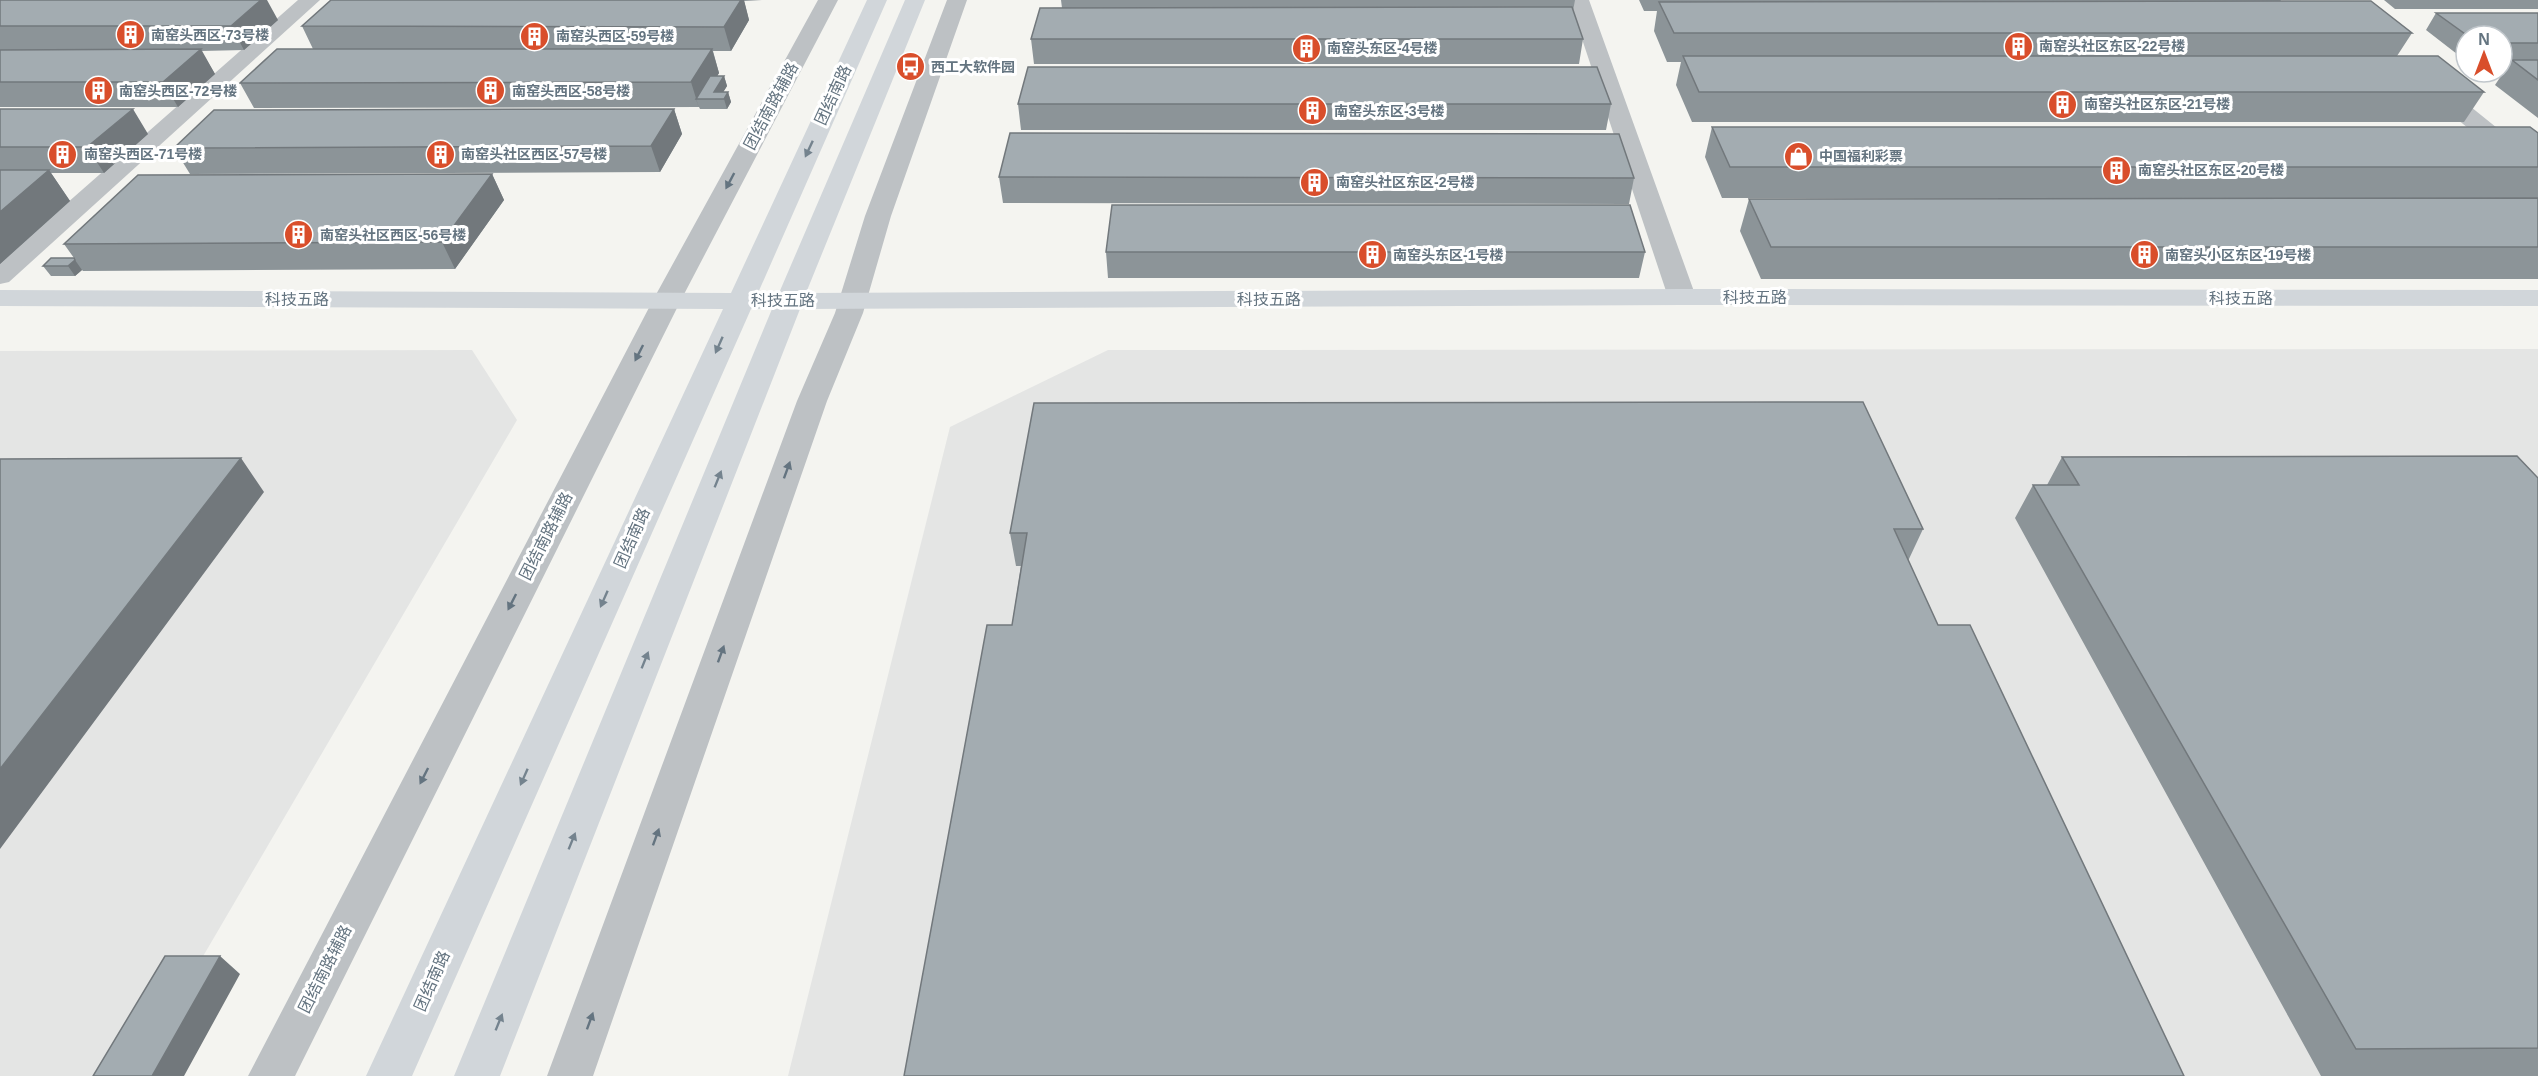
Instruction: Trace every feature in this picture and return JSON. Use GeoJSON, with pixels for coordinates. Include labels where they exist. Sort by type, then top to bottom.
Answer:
{"type":"FeatureCollection","features":[{"type":"Feature","properties":{"kind":"main road","name":"团结南路"},"geometry":{"type":"LineString","coordinates":[[389,1076],[877,0]]}},
{"type":"Feature","properties":{"kind":"main road"},"geometry":{"type":"LineString","coordinates":[[477,1076],[789,301],[915,0]]}},
{"type":"Feature","properties":{"kind":"main road","name":"科技五路"},"geometry":{"type":"LineString","coordinates":[[0,298],[789,301],[1682,297],[2538,298]]}},
{"type":"Feature","properties":{"kind":"street"},"geometry":{"type":"LineString","coordinates":[[0,276],[310,0]]}},
{"type":"Feature","properties":{"kind":"street","name":"团结南路辅路"},"geometry":{"type":"LineString","coordinates":[[271,1076],[667,300],[828,0]]}},
{"type":"Feature","properties":{"kind":"street"},"geometry":{"type":"LineString","coordinates":[[570,1076],[812,401],[852,300],[878,216],[957,0]]}},
{"type":"Feature","properties":{"kind":"street"},"geometry":{"type":"LineString","coordinates":[[1579,0],[1682,297]]}},
{"type":"Feature","properties":{"kind":"street"},"geometry":{"type":"LineString","coordinates":[[2418,75],[2538,173]]}},
{"type":"Feature","properties":{"kind":"shaded area"},"geometry":{"type":"Polygon","coordinates":[[[2538,349],[2538,1076],[788,1076],[950,427],[1108,350],[2538,349]]]}},
{"type":"Feature","properties":{"kind":"shaded area"},"geometry":{"type":"Polygon","coordinates":[[[472,350],[517,420],[133,1076],[0,1076],[0,351],[472,350]]]}},
{"type":"Feature","properties":{"kind":"building"},"geometry":{"type":"Polygon","coordinates":[[[0,0],[261,0],[231,26],[0,26],[0,0]]]}},
{"type":"Feature","properties":{"kind":"building"},"geometry":{"type":"Polygon","coordinates":[[[331,0],[741,0],[724,27],[302,26],[331,0]]]}},
{"type":"Feature","properties":{"kind":"building"},"geometry":{"type":"Polygon","coordinates":[[[2371,1],[2412,33],[1674,33],[1659,2],[2371,1]]]}},
{"type":"Feature","properties":{"kind":"building"},"geometry":{"type":"Polygon","coordinates":[[[1572,7],[1583,39],[1031,39],[1040,8],[1572,7]]]}},
{"type":"Feature","properties":{"kind":"building"},"geometry":{"type":"Polygon","coordinates":[[[2436,13],[2538,13],[2538,43],[2514,43],[2514,24],[2454,24],[2454,26],[2436,13]]]}},
{"type":"Feature","properties":{"kind":"building"},"geometry":{"type":"Polygon","coordinates":[[[201,49],[163,82],[0,82],[0,50],[201,49]]]}},
{"type":"Feature","properties":{"kind":"building"},"geometry":{"type":"Polygon","coordinates":[[[277,49],[712,49],[691,82],[240,83],[277,49]]]}},
{"type":"Feature","properties":{"kind":"building"},"geometry":{"type":"Polygon","coordinates":[[[1683,56],[2438,56],[2454,69],[2454,84],[2474,84],[2484,92],[1699,92],[1683,56]]]}},
{"type":"Feature","properties":{"kind":"building"},"geometry":{"type":"Polygon","coordinates":[[[2514,60],[2538,60],[2538,80],[2514,62],[2514,60]]]}},
{"type":"Feature","properties":{"kind":"building"},"geometry":{"type":"Polygon","coordinates":[[[1028,67],[1597,67],[1611,104],[1018,104],[1028,67]]]}},
{"type":"Feature","properties":{"kind":"building"},"geometry":{"type":"Polygon","coordinates":[[[710,76],[724,76],[714,92],[728,92],[724,99],[696,99],[710,76]]]}},
{"type":"Feature","properties":{"kind":"building"},"geometry":{"type":"Polygon","coordinates":[[[0,109],[133,109],[87,147],[0,147],[0,109]]]}},
{"type":"Feature","properties":{"kind":"building"},"geometry":{"type":"Polygon","coordinates":[[[674,109],[651,146],[174,148],[214,110],[674,109]]]}},
{"type":"Feature","properties":{"kind":"building"},"geometry":{"type":"Polygon","coordinates":[[[1712,127],[2530,127],[2538,133],[2538,167],[1730,167],[1712,127]]]}},
{"type":"Feature","properties":{"kind":"building"},"geometry":{"type":"Polygon","coordinates":[[[1010,133],[1619,134],[1634,178],[999,177],[1010,133]]]}},
{"type":"Feature","properties":{"kind":"building"},"geometry":{"type":"Polygon","coordinates":[[[0,170],[49,170],[0,212],[0,170]]]}},
{"type":"Feature","properties":{"kind":"building"},"geometry":{"type":"Polygon","coordinates":[[[492,174],[442,242],[64,244],[138,175],[492,174]]]}},
{"type":"Feature","properties":{"kind":"building"},"geometry":{"type":"Polygon","coordinates":[[[2538,198],[2538,247],[1771,247],[1749,199],[2538,198]]]}},
{"type":"Feature","properties":{"kind":"building"},"geometry":{"type":"Polygon","coordinates":[[[1112,205],[1630,205],[1645,252],[1106,252],[1112,205]]]}},
{"type":"Feature","properties":{"kind":"building"},"geometry":{"type":"Polygon","coordinates":[[[51,258],[74,258],[75,260],[68,266],[43,266],[51,258]]]}},
{"type":"Feature","properties":{"kind":"building"},"geometry":{"type":"Polygon","coordinates":[[[1863,402],[1923,529],[1894,529],[1938,625],[1970,625],[2184,1076],[904,1076],[987,625],[1012,625],[1027,533],[1010,533],[1034,403],[1863,402]]]}},
{"type":"Feature","properties":{"kind":"building"},"geometry":{"type":"Polygon","coordinates":[[[2517,456],[2538,478],[2538,1048],[2356,1049],[2033,485],[2079,485],[2062,457],[2517,456]]]}},
{"type":"Feature","properties":{"kind":"building"},"geometry":{"type":"Polygon","coordinates":[[[241,458],[0,769],[0,459],[241,458]]]}},
{"type":"Feature","properties":{"kind":"building"},"geometry":{"type":"Polygon","coordinates":[[[165,956],[220,956],[152,1076],[93,1076],[165,956]]]}},
{"type":"Feature","properties":{"kind":"place","name":"南窑头西区-73号楼"},"geometry":{"type":"Point","coordinates":[130,35]}},
{"type":"Feature","properties":{"kind":"place","name":"南窑头西区-59号楼"},"geometry":{"type":"Point","coordinates":[535,36]}},
{"type":"Feature","properties":{"kind":"place","name":"南窑头社区东区-22号楼"},"geometry":{"type":"Point","coordinates":[2018,46]}},
{"type":"Feature","properties":{"kind":"place","name":"南窑头东区-4号楼"},"geometry":{"type":"Point","coordinates":[1306,48]}},
{"type":"Feature","properties":{"kind":"place","name":"西工大软件园"},"geometry":{"type":"Point","coordinates":[910,67]}},
{"type":"Feature","properties":{"kind":"place","name":"南窑头西区-72号楼"},"geometry":{"type":"Point","coordinates":[98,91]}},
{"type":"Feature","properties":{"kind":"place","name":"南窑头西区-58号楼"},"geometry":{"type":"Point","coordinates":[491,91]}},
{"type":"Feature","properties":{"kind":"place","name":"南窑头社区东区-21号楼"},"geometry":{"type":"Point","coordinates":[2063,104]}},
{"type":"Feature","properties":{"kind":"place","name":"南窑头东区-3号楼"},"geometry":{"type":"Point","coordinates":[1313,111]}},
{"type":"Feature","properties":{"kind":"place","name":"南窑头西区-71号楼"},"geometry":{"type":"Point","coordinates":[63,154]}},
{"type":"Feature","properties":{"kind":"place","name":"南窑头社区西区-57号楼"},"geometry":{"type":"Point","coordinates":[440,154]}},
{"type":"Feature","properties":{"kind":"place","name":"中国福利彩票"},"geometry":{"type":"Point","coordinates":[1798,156]}},
{"type":"Feature","properties":{"kind":"place","name":"南窑头社区东区-20号楼"},"geometry":{"type":"Point","coordinates":[2117,170]}},
{"type":"Feature","properties":{"kind":"place","name":"南窑头社区东区-2号楼"},"geometry":{"type":"Point","coordinates":[1315,182]}},
{"type":"Feature","properties":{"kind":"place","name":"南窑头社区西区-56号楼"},"geometry":{"type":"Point","coordinates":[299,235]}},
{"type":"Feature","properties":{"kind":"place","name":"南窑头东区-1号楼"},"geometry":{"type":"Point","coordinates":[1372,255]}},
{"type":"Feature","properties":{"kind":"place","name":"南窑头小区东区-19号楼"},"geometry":{"type":"Point","coordinates":[2144,255]}}]}
